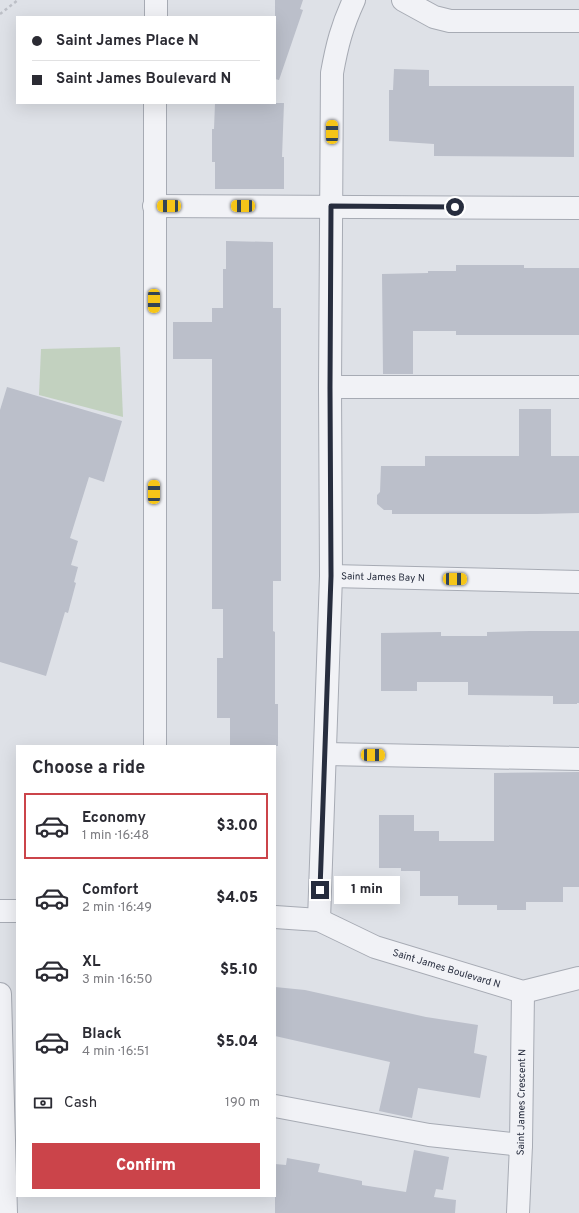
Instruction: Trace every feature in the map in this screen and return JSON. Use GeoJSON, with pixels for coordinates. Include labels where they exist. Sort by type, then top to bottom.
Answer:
{"type":"FeatureCollection","features":[{"type":"Feature","properties":{"kind":"street"},"geometry":{"type":"LineString","coordinates":[[156,0],[156,16]]}},
{"type":"Feature","properties":{"kind":"street"},"geometry":{"type":"LineString","coordinates":[[319,920],[326,754],[331,576],[330,388],[332,74],[336,48],[341,30],[354,0]]}},
{"type":"Feature","properties":{"kind":"street"},"geometry":{"type":"LineString","coordinates":[[402,0],[434,17],[450,21],[579,21]]}},
{"type":"Feature","properties":{"kind":"street"},"geometry":{"type":"LineString","coordinates":[[154,745],[155,104]]}},
{"type":"Feature","properties":{"kind":"street"},"geometry":{"type":"LineString","coordinates":[[154,206],[579,208]]}},
{"type":"Feature","properties":{"kind":"street"},"geometry":{"type":"LineString","coordinates":[[330,388],[579,388]]}},
{"type":"Feature","properties":{"kind":"street","name":"Saint James Bay N"},"geometry":{"type":"LineString","coordinates":[[331,576],[579,582]]}},
{"type":"Feature","properties":{"kind":"street"},"geometry":{"type":"LineString","coordinates":[[326,754],[579,759]]}},
{"type":"Feature","properties":{"kind":"street"},"geometry":{"type":"LineString","coordinates":[[0,911],[16,911]]}},
{"type":"Feature","properties":{"kind":"street","name":"Saint James Boulevard N"},"geometry":{"type":"LineString","coordinates":[[276,917],[319,920],[375,947],[523,992]]}},
{"type":"Feature","properties":{"kind":"street"},"geometry":{"type":"LineString","coordinates":[[523,992],[579,978]]}},
{"type":"Feature","properties":{"kind":"street","name":"Saint James Crescent N"},"geometry":{"type":"LineString","coordinates":[[518,1213],[521,1145],[523,992]]}},
{"type":"Feature","properties":{"kind":"street"},"geometry":{"type":"LineString","coordinates":[[0,994],[10,1094],[6,1213]]}},
{"type":"Feature","properties":{"kind":"street"},"geometry":{"type":"LineString","coordinates":[[276,1106],[429,1135],[521,1145]]}},
{"type":"Feature","properties":{"kind":"path"},"geometry":{"type":"LineString","coordinates":[[0,14],[18,0]]}},
{"type":"Feature","properties":{"kind":"green space"},"geometry":{"type":"Polygon","coordinates":[[[120,347],[123,417],[39,395],[41,349],[120,347]]]}},
{"type":"Feature","properties":{"kind":"building"},"geometry":{"type":"Polygon","coordinates":[[[275,0],[303,0],[300,9],[303,10],[279,80],[276,79],[275,0]]]}},
{"type":"Feature","properties":{"kind":"building"},"geometry":{"type":"Polygon","coordinates":[[[394,69],[429,70],[429,86],[574,86],[574,157],[434,156],[434,144],[389,141],[389,90],[393,90],[394,69]]]}},
{"type":"Feature","properties":{"kind":"building"},"geometry":{"type":"Polygon","coordinates":[[[284,103],[282,157],[284,157],[284,189],[215,189],[215,162],[212,162],[212,129],[214,129],[215,104],[284,103]]]}},
{"type":"Feature","properties":{"kind":"building"},"geometry":{"type":"Polygon","coordinates":[[[226,241],[273,242],[273,308],[281,308],[281,581],[273,581],[275,704],[278,704],[278,746],[230,745],[230,718],[217,718],[217,658],[223,658],[223,609],[212,609],[212,359],[173,359],[173,322],[212,322],[212,308],[223,308],[223,269],[226,269],[226,241]]]}},
{"type":"Feature","properties":{"kind":"building"},"geometry":{"type":"Polygon","coordinates":[[[456,265],[524,265],[524,268],[579,268],[579,335],[456,335],[456,331],[413,331],[413,374],[383,374],[382,274],[456,271],[456,265]]]}},
{"type":"Feature","properties":{"kind":"building"},"geometry":{"type":"Polygon","coordinates":[[[7,387],[122,421],[104,482],[89,477],[70,538],[78,541],[71,565],[78,567],[74,582],[76,583],[68,613],[65,612],[46,676],[0,662],[0,410],[7,387]]]}},
{"type":"Feature","properties":{"kind":"building"},"geometry":{"type":"Polygon","coordinates":[[[519,409],[551,409],[551,456],[579,456],[579,513],[392,514],[392,510],[384,510],[377,504],[377,495],[380,492],[381,466],[425,466],[425,456],[519,456],[519,409]]]}},
{"type":"Feature","properties":{"kind":"building"},"geometry":{"type":"Polygon","coordinates":[[[579,631],[579,703],[553,704],[553,696],[468,695],[468,682],[417,682],[417,691],[381,691],[381,633],[441,632],[441,636],[487,636],[487,632],[579,631]]]}},
{"type":"Feature","properties":{"kind":"building"},"geometry":{"type":"Polygon","coordinates":[[[579,772],[579,887],[563,887],[563,902],[526,902],[526,910],[497,910],[497,905],[458,905],[458,896],[420,896],[420,871],[401,871],[401,868],[379,868],[379,815],[414,815],[414,831],[439,831],[439,841],[494,841],[494,773],[579,772]]]}},
{"type":"Feature","properties":{"kind":"building"},"geometry":{"type":"Polygon","coordinates":[[[276,987],[305,990],[426,1017],[478,1025],[474,1053],[487,1056],[480,1098],[418,1088],[412,1118],[379,1111],[390,1062],[276,1036],[276,987]]]}},
{"type":"Feature","properties":{"kind":"building"},"geometry":{"type":"Polygon","coordinates":[[[414,1150],[449,1157],[443,1190],[436,1189],[434,1197],[456,1200],[455,1213],[275,1213],[276,1164],[286,1165],[287,1158],[320,1164],[318,1172],[362,1181],[362,1185],[406,1192],[414,1150]]]}},
{"type":"Feature","properties":{"kind":"route"},"geometry":{"type":"LineString","coordinates":[[320,890],[331,576],[331,206],[455,207]]}}]}
